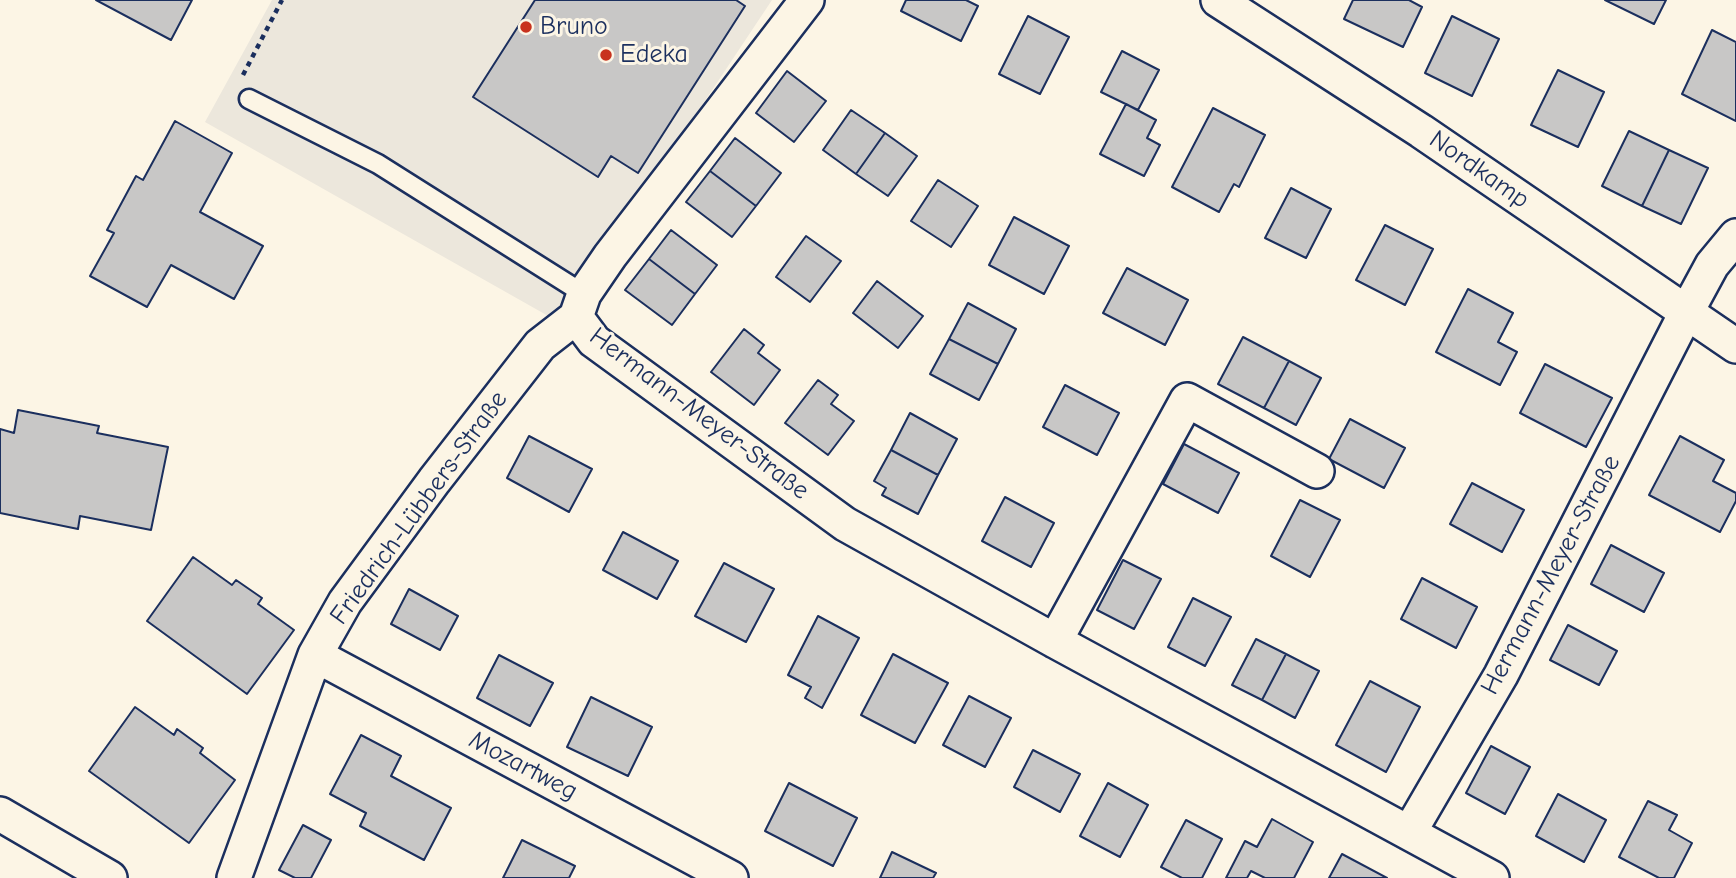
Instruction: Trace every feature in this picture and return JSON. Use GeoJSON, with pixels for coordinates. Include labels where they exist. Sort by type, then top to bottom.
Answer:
{"type":"FeatureCollection","features":[{"type":"Feature","properties":{"kind":"street","name":"Hermann-Meyer-Straße"},"geometry":{"type":"LineString","coordinates":[[807,0],[655,197],[580,305],[594,341],[845,524],[1492,878]]}},
{"type":"Feature","properties":{"kind":"street","name":"Nordkamp"},"geometry":{"type":"LineString","coordinates":[[1219,0],[1421,131],[1736,346]]}},
{"type":"Feature","properties":{"kind":"street","name":"Hermann-Meyer-Straße"},"geometry":{"type":"LineString","coordinates":[[1409,833],[1501,675],[1712,265],[1736,236]]}},
{"type":"Feature","properties":{"kind":"street","name":"Friedrich-Lübbers-Straße"},"geometry":{"type":"LineString","coordinates":[[234,878],[315,655],[345,602],[434,481],[540,345],[580,305]]}},
{"type":"Feature","properties":{"kind":"street"},"geometry":{"type":"LineString","coordinates":[[1055,641],[1187,400],[1317,471]]}},
{"type":"Feature","properties":{"kind":"street","name":"Mozartweg"},"geometry":{"type":"LineString","coordinates":[[315,655],[731,878]]}},
{"type":"Feature","properties":{"kind":"street"},"geometry":{"type":"LineString","coordinates":[[0,814],[110,878]]}},
{"type":"Feature","properties":{"kind":"lane"},"geometry":{"type":"LineString","coordinates":[[249,99],[379,163],[580,305]]}},
{"type":"Feature","properties":{"kind":"path"},"geometry":{"type":"LineString","coordinates":[[249,99],[243,76],[282,0]]}},
{"type":"Feature","properties":{"kind":"shaded area"},"geometry":{"type":"Polygon","coordinates":[[[272,0],[772,0],[599,260],[550,317],[205,122],[272,0]]]}},
{"type":"Feature","properties":{"kind":"building"},"geometry":{"type":"Polygon","coordinates":[[[96,0],[192,0],[171,40],[96,0]]]}},
{"type":"Feature","properties":{"kind":"building","name":"Edeka"},"geometry":{"type":"Polygon","coordinates":[[[535,0],[736,0],[745,6],[638,173],[611,156],[598,177],[473,97],[535,0]]]}},
{"type":"Feature","properties":{"kind":"building"},"geometry":{"type":"Polygon","coordinates":[[[906,0],[966,0],[978,6],[961,41],[901,11],[906,0]]]}},
{"type":"Feature","properties":{"kind":"building"},"geometry":{"type":"Polygon","coordinates":[[[1353,0],[1409,0],[1422,7],[1403,47],[1344,19],[1353,0]]]}},
{"type":"Feature","properties":{"kind":"building"},"geometry":{"type":"Polygon","coordinates":[[[1605,0],[1666,0],[1654,24],[1605,0]]]}},
{"type":"Feature","properties":{"kind":"building"},"geometry":{"type":"Polygon","coordinates":[[[1028,16],[1069,37],[1040,94],[999,74],[1028,16]]]}},
{"type":"Feature","properties":{"kind":"building"},"geometry":{"type":"Polygon","coordinates":[[[1452,16],[1499,39],[1472,96],[1425,73],[1452,16]]]}},
{"type":"Feature","properties":{"kind":"building"},"geometry":{"type":"Polygon","coordinates":[[[1712,30],[1736,42],[1736,121],[1682,94],[1712,30]]]}},
{"type":"Feature","properties":{"kind":"building"},"geometry":{"type":"Polygon","coordinates":[[[1122,51],[1159,70],[1138,110],[1101,92],[1122,51]]]}},
{"type":"Feature","properties":{"kind":"building"},"geometry":{"type":"Polygon","coordinates":[[[1558,70],[1604,92],[1578,147],[1531,125],[1558,70]]]}},
{"type":"Feature","properties":{"kind":"building"},"geometry":{"type":"Polygon","coordinates":[[[787,71],[826,101],[794,142],[756,113],[787,71]]]}},
{"type":"Feature","properties":{"kind":"building"},"geometry":{"type":"Polygon","coordinates":[[[1126,104],[1156,120],[1147,138],[1160,145],[1144,176],[1100,154],[1126,104]]]}},
{"type":"Feature","properties":{"kind":"building"},"geometry":{"type":"Polygon","coordinates":[[[1213,108],[1265,135],[1239,187],[1234,184],[1219,212],[1172,187],[1213,108]]]}},
{"type":"Feature","properties":{"kind":"building"},"geometry":{"type":"Polygon","coordinates":[[[851,110],[885,133],[856,174],[823,150],[851,110]]]}},
{"type":"Feature","properties":{"kind":"building"},"geometry":{"type":"Polygon","coordinates":[[[175,121],[232,153],[200,212],[263,246],[234,299],[171,265],[147,307],[90,276],[114,233],[107,230],[136,176],[143,180],[175,121]]]}},
{"type":"Feature","properties":{"kind":"building"},"geometry":{"type":"Polygon","coordinates":[[[1629,131],[1669,150],[1642,206],[1602,186],[1629,131]]]}},
{"type":"Feature","properties":{"kind":"building"},"geometry":{"type":"Polygon","coordinates":[[[885,133],[917,156],[888,196],[856,174],[885,133]]]}},
{"type":"Feature","properties":{"kind":"building"},"geometry":{"type":"Polygon","coordinates":[[[735,138],[781,173],[756,206],[710,171],[735,138]]]}},
{"type":"Feature","properties":{"kind":"building"},"geometry":{"type":"Polygon","coordinates":[[[1669,150],[1708,168],[1681,224],[1642,206],[1669,150]]]}},
{"type":"Feature","properties":{"kind":"building"},"geometry":{"type":"Polygon","coordinates":[[[710,171],[756,206],[732,237],[686,202],[710,171]]]}},
{"type":"Feature","properties":{"kind":"building"},"geometry":{"type":"Polygon","coordinates":[[[938,180],[978,206],[951,247],[911,221],[938,180]]]}},
{"type":"Feature","properties":{"kind":"building"},"geometry":{"type":"Polygon","coordinates":[[[1291,188],[1331,209],[1306,258],[1265,238],[1291,188]]]}},
{"type":"Feature","properties":{"kind":"building"},"geometry":{"type":"Polygon","coordinates":[[[1014,217],[1069,246],[1044,294],[989,265],[1014,217]]]}},
{"type":"Feature","properties":{"kind":"building"},"geometry":{"type":"Polygon","coordinates":[[[1385,225],[1433,249],[1405,305],[1356,280],[1385,225]]]}},
{"type":"Feature","properties":{"kind":"building"},"geometry":{"type":"Polygon","coordinates":[[[671,230],[717,265],[695,294],[649,259],[671,230]]]}},
{"type":"Feature","properties":{"kind":"building"},"geometry":{"type":"Polygon","coordinates":[[[806,236],[841,261],[810,302],[776,277],[806,236]]]}},
{"type":"Feature","properties":{"kind":"building"},"geometry":{"type":"Polygon","coordinates":[[[649,259],[695,294],[672,325],[625,290],[649,259]]]}},
{"type":"Feature","properties":{"kind":"building"},"geometry":{"type":"Polygon","coordinates":[[[1127,268],[1188,300],[1165,345],[1103,313],[1127,268]]]}},
{"type":"Feature","properties":{"kind":"building"},"geometry":{"type":"Polygon","coordinates":[[[877,281],[923,316],[898,348],[853,313],[877,281]]]}},
{"type":"Feature","properties":{"kind":"building"},"geometry":{"type":"Polygon","coordinates":[[[1468,289],[1513,313],[1498,342],[1517,352],[1500,385],[1436,352],[1468,289]]]}},
{"type":"Feature","properties":{"kind":"building"},"geometry":{"type":"Polygon","coordinates":[[[968,303],[1016,329],[998,364],[949,339],[968,303]]]}},
{"type":"Feature","properties":{"kind":"building"},"geometry":{"type":"Polygon","coordinates":[[[744,329],[764,345],[758,353],[780,370],[754,405],[711,372],[744,329]]]}},
{"type":"Feature","properties":{"kind":"building"},"geometry":{"type":"Polygon","coordinates":[[[1243,337],[1289,361],[1264,408],[1218,384],[1243,337]]]}},
{"type":"Feature","properties":{"kind":"building"},"geometry":{"type":"Polygon","coordinates":[[[949,339],[998,364],[979,400],[930,374],[949,339]]]}},
{"type":"Feature","properties":{"kind":"building"},"geometry":{"type":"Polygon","coordinates":[[[1289,361],[1321,378],[1296,425],[1264,408],[1289,361]]]}},
{"type":"Feature","properties":{"kind":"building"},"geometry":{"type":"Polygon","coordinates":[[[1545,364],[1612,398],[1586,447],[1520,413],[1545,364]]]}},
{"type":"Feature","properties":{"kind":"building"},"geometry":{"type":"Polygon","coordinates":[[[818,380],[838,395],[831,404],[854,421],[828,455],[785,423],[818,380]]]}},
{"type":"Feature","properties":{"kind":"building"},"geometry":{"type":"Polygon","coordinates":[[[1065,385],[1119,413],[1097,455],[1043,427],[1065,385]]]}},
{"type":"Feature","properties":{"kind":"building"},"geometry":{"type":"Polygon","coordinates":[[[18,410],[99,426],[97,433],[168,447],[151,530],[80,516],[78,529],[0,513],[0,429],[14,433],[18,410]]]}},
{"type":"Feature","properties":{"kind":"building"},"geometry":{"type":"Polygon","coordinates":[[[910,413],[957,439],[938,475],[891,450],[910,413]]]}},
{"type":"Feature","properties":{"kind":"building"},"geometry":{"type":"Polygon","coordinates":[[[1350,419],[1405,448],[1384,488],[1329,459],[1350,419]]]}},
{"type":"Feature","properties":{"kind":"building"},"geometry":{"type":"Polygon","coordinates":[[[529,436],[592,469],[569,512],[507,478],[529,436]]]}},
{"type":"Feature","properties":{"kind":"building"},"geometry":{"type":"Polygon","coordinates":[[[1680,436],[1724,460],[1713,481],[1736,493],[1736,501],[1720,532],[1649,495],[1680,436]]]}},
{"type":"Feature","properties":{"kind":"building"},"geometry":{"type":"Polygon","coordinates":[[[1184,444],[1239,473],[1218,513],[1163,484],[1184,444]]]}},
{"type":"Feature","properties":{"kind":"building"},"geometry":{"type":"Polygon","coordinates":[[[891,450],[938,475],[918,514],[882,495],[886,488],[874,481],[891,450]]]}},
{"type":"Feature","properties":{"kind":"building"},"geometry":{"type":"Polygon","coordinates":[[[1472,483],[1524,510],[1502,552],[1450,524],[1472,483]]]}},
{"type":"Feature","properties":{"kind":"building"},"geometry":{"type":"Polygon","coordinates":[[[1005,497],[1054,523],[1031,567],[982,541],[1005,497]]]}},
{"type":"Feature","properties":{"kind":"building"},"geometry":{"type":"Polygon","coordinates":[[[1300,500],[1340,520],[1310,577],[1271,556],[1300,500]]]}},
{"type":"Feature","properties":{"kind":"building"},"geometry":{"type":"Polygon","coordinates":[[[623,532],[678,561],[657,599],[603,570],[623,532]]]}},
{"type":"Feature","properties":{"kind":"building"},"geometry":{"type":"Polygon","coordinates":[[[1611,545],[1664,573],[1644,612],[1591,584],[1611,545]]]}},
{"type":"Feature","properties":{"kind":"building"},"geometry":{"type":"Polygon","coordinates":[[[193,557],[232,585],[236,580],[262,598],[258,604],[294,630],[247,694],[147,621],[193,557]]]}},
{"type":"Feature","properties":{"kind":"building"},"geometry":{"type":"Polygon","coordinates":[[[1123,560],[1161,579],[1134,629],[1097,610],[1123,560]]]}},
{"type":"Feature","properties":{"kind":"building"},"geometry":{"type":"Polygon","coordinates":[[[724,563],[774,589],[746,642],[695,616],[724,563]]]}},
{"type":"Feature","properties":{"kind":"building"},"geometry":{"type":"Polygon","coordinates":[[[1422,578],[1477,607],[1456,648],[1401,619],[1422,578]]]}},
{"type":"Feature","properties":{"kind":"building"},"geometry":{"type":"Polygon","coordinates":[[[409,589],[458,616],[440,650],[391,624],[409,589]]]}},
{"type":"Feature","properties":{"kind":"building"},"geometry":{"type":"Polygon","coordinates":[[[1193,598],[1231,617],[1205,666],[1168,647],[1193,598]]]}},
{"type":"Feature","properties":{"kind":"building"},"geometry":{"type":"Polygon","coordinates":[[[818,616],[859,638],[822,708],[805,698],[811,687],[788,675],[818,616]]]}},
{"type":"Feature","properties":{"kind":"building"},"geometry":{"type":"Polygon","coordinates":[[[1568,625],[1617,651],[1599,685],[1550,660],[1568,625]]]}},
{"type":"Feature","properties":{"kind":"building"},"geometry":{"type":"Polygon","coordinates":[[[1256,639],[1286,654],[1262,700],[1232,685],[1256,639]]]}},
{"type":"Feature","properties":{"kind":"building"},"geometry":{"type":"Polygon","coordinates":[[[893,654],[948,683],[915,743],[861,715],[893,654]]]}},
{"type":"Feature","properties":{"kind":"building"},"geometry":{"type":"Polygon","coordinates":[[[1286,654],[1319,671],[1295,718],[1262,700],[1286,654]]]}},
{"type":"Feature","properties":{"kind":"building"},"geometry":{"type":"Polygon","coordinates":[[[499,655],[553,683],[530,726],[477,698],[499,655]]]}},
{"type":"Feature","properties":{"kind":"building"},"geometry":{"type":"Polygon","coordinates":[[[1370,681],[1420,707],[1386,772],[1336,745],[1370,681]]]}},
{"type":"Feature","properties":{"kind":"building"},"geometry":{"type":"Polygon","coordinates":[[[969,696],[1011,718],[985,767],[943,745],[969,696]]]}},
{"type":"Feature","properties":{"kind":"building"},"geometry":{"type":"Polygon","coordinates":[[[591,697],[652,727],[628,776],[567,747],[591,697]]]}},
{"type":"Feature","properties":{"kind":"building"},"geometry":{"type":"Polygon","coordinates":[[[135,707],[174,735],[177,729],[203,748],[200,753],[235,780],[189,843],[89,771],[135,707]]]}},
{"type":"Feature","properties":{"kind":"building"},"geometry":{"type":"Polygon","coordinates":[[[361,735],[401,756],[391,776],[451,808],[424,860],[360,826],[366,813],[330,794],[361,735]]]}},
{"type":"Feature","properties":{"kind":"building"},"geometry":{"type":"Polygon","coordinates":[[[1491,746],[1530,767],[1505,814],[1466,793],[1491,746]]]}},
{"type":"Feature","properties":{"kind":"building"},"geometry":{"type":"Polygon","coordinates":[[[1033,750],[1080,774],[1060,812],[1014,787],[1033,750]]]}},
{"type":"Feature","properties":{"kind":"building"},"geometry":{"type":"Polygon","coordinates":[[[789,783],[857,818],[833,866],[765,831],[789,783]]]}},
{"type":"Feature","properties":{"kind":"building"},"geometry":{"type":"Polygon","coordinates":[[[1108,783],[1148,805],[1120,857],[1080,836],[1108,783]]]}},
{"type":"Feature","properties":{"kind":"building"},"geometry":{"type":"Polygon","coordinates":[[[1558,794],[1606,820],[1584,862],[1536,836],[1558,794]]]}},
{"type":"Feature","properties":{"kind":"building"},"geometry":{"type":"Polygon","coordinates":[[[1648,801],[1677,815],[1669,830],[1692,843],[1674,878],[1659,878],[1619,857],[1648,801]]]}},
{"type":"Feature","properties":{"kind":"building"},"geometry":{"type":"Polygon","coordinates":[[[1272,819],[1313,842],[1294,878],[1265,878],[1251,871],[1247,878],[1226,878],[1245,841],[1257,847],[1272,819]]]}},
{"type":"Feature","properties":{"kind":"building"},"geometry":{"type":"Polygon","coordinates":[[[1186,820],[1222,839],[1202,878],[1182,878],[1161,867],[1186,820]]]}},
{"type":"Feature","properties":{"kind":"building"},"geometry":{"type":"Polygon","coordinates":[[[303,825],[331,840],[311,878],[295,878],[279,870],[303,825]]]}},
{"type":"Feature","properties":{"kind":"building"},"geometry":{"type":"Polygon","coordinates":[[[522,840],[575,866],[569,878],[503,878],[522,840]]]}},
{"type":"Feature","properties":{"kind":"building"},"geometry":{"type":"Polygon","coordinates":[[[892,852],[936,873],[933,878],[880,878],[892,852]]]}},
{"type":"Feature","properties":{"kind":"building"},"geometry":{"type":"Polygon","coordinates":[[[1342,854],[1387,878],[1329,878],[1342,854]]]}},
{"type":"Feature","properties":{"kind":"place","name":"Bruno"},"geometry":{"type":"Point","coordinates":[526,27]}},
{"type":"Feature","properties":{"kind":"place","name":"Edeka"},"geometry":{"type":"Point","coordinates":[606,55]}}]}
